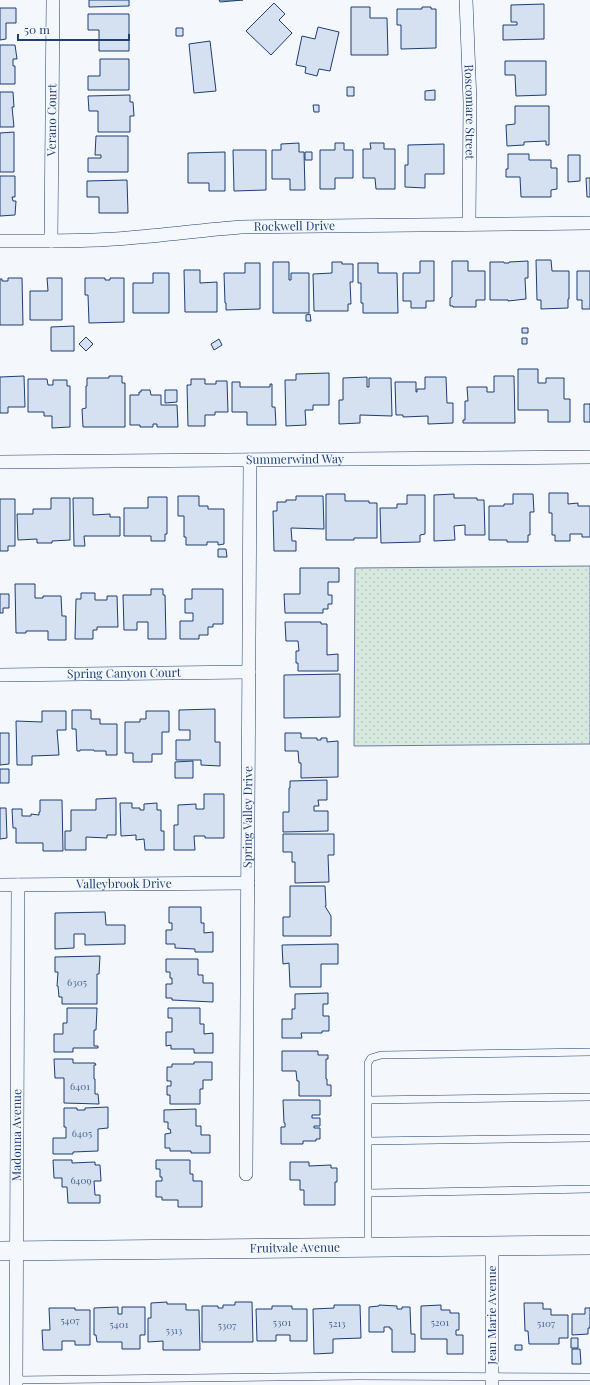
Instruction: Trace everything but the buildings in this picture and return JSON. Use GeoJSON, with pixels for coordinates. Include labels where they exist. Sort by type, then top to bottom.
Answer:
{"type":"FeatureCollection","features":[{"type":"Feature","properties":{"kind":"main road","name":"Fruitvale Avenue"},"geometry":{"type":"LineString","coordinates":[[8,1251],[590,1245]]}},
{"type":"Feature","properties":{"kind":"street","name":"Verano Court"},"geometry":{"type":"LineString","coordinates":[[51,241],[53,0]]}},
{"type":"Feature","properties":{"kind":"street","name":"Roscomare Street"},"geometry":{"type":"LineString","coordinates":[[466,0],[470,102],[469,224]]}},
{"type":"Feature","properties":{"kind":"street","name":"Rockwell Drive"},"geometry":{"type":"LineString","coordinates":[[0,242],[128,238],[241,227],[590,223]]}},
{"type":"Feature","properties":{"kind":"street","name":"Summerwind Way"},"geometry":{"type":"LineString","coordinates":[[0,462],[590,457]]}},
{"type":"Feature","properties":{"kind":"street","name":"Spring Valley Drive"},"geometry":{"type":"LineString","coordinates":[[246,1174],[250,460]]}},
{"type":"Feature","properties":{"kind":"street","name":"Spring Canyon Court"},"geometry":{"type":"LineString","coordinates":[[0,675],[249,672]]}},
{"type":"Feature","properties":{"kind":"street","name":"Valleybrook Drive"},"geometry":{"type":"LineString","coordinates":[[0,885],[248,883]]}},
{"type":"Feature","properties":{"kind":"street","name":"Madonna Avenue"},"geometry":{"type":"LineString","coordinates":[[16,1383],[8,1251],[18,885]]}},
{"type":"Feature","properties":{"kind":"street","name":"Jean Marie Avenue"},"geometry":{"type":"LineString","coordinates":[[492,1246],[492,1381]]}},
{"type":"Feature","properties":{"kind":"lane"},"geometry":{"type":"LineString","coordinates":[[368,1247],[368,1064],[371,1058],[382,1055],[590,1052]]}},
{"type":"Feature","properties":{"kind":"lane"},"geometry":{"type":"LineString","coordinates":[[368,1100],[590,1097]]}},
{"type":"Feature","properties":{"kind":"lane"},"geometry":{"type":"LineString","coordinates":[[368,1141],[590,1138]]}},
{"type":"Feature","properties":{"kind":"lane"},"geometry":{"type":"LineString","coordinates":[[368,1193],[590,1189]]}},
{"type":"Feature","properties":{"kind":"lane"},"geometry":{"type":"LineString","coordinates":[[16,1383],[358,1376],[492,1381],[590,1377]]}},
{"type":"Feature","properties":{"kind":"shaded area"},"geometry":{"type":"Polygon","coordinates":[[[590,566],[590,744],[354,746],[355,568],[590,566]]]}}]}
